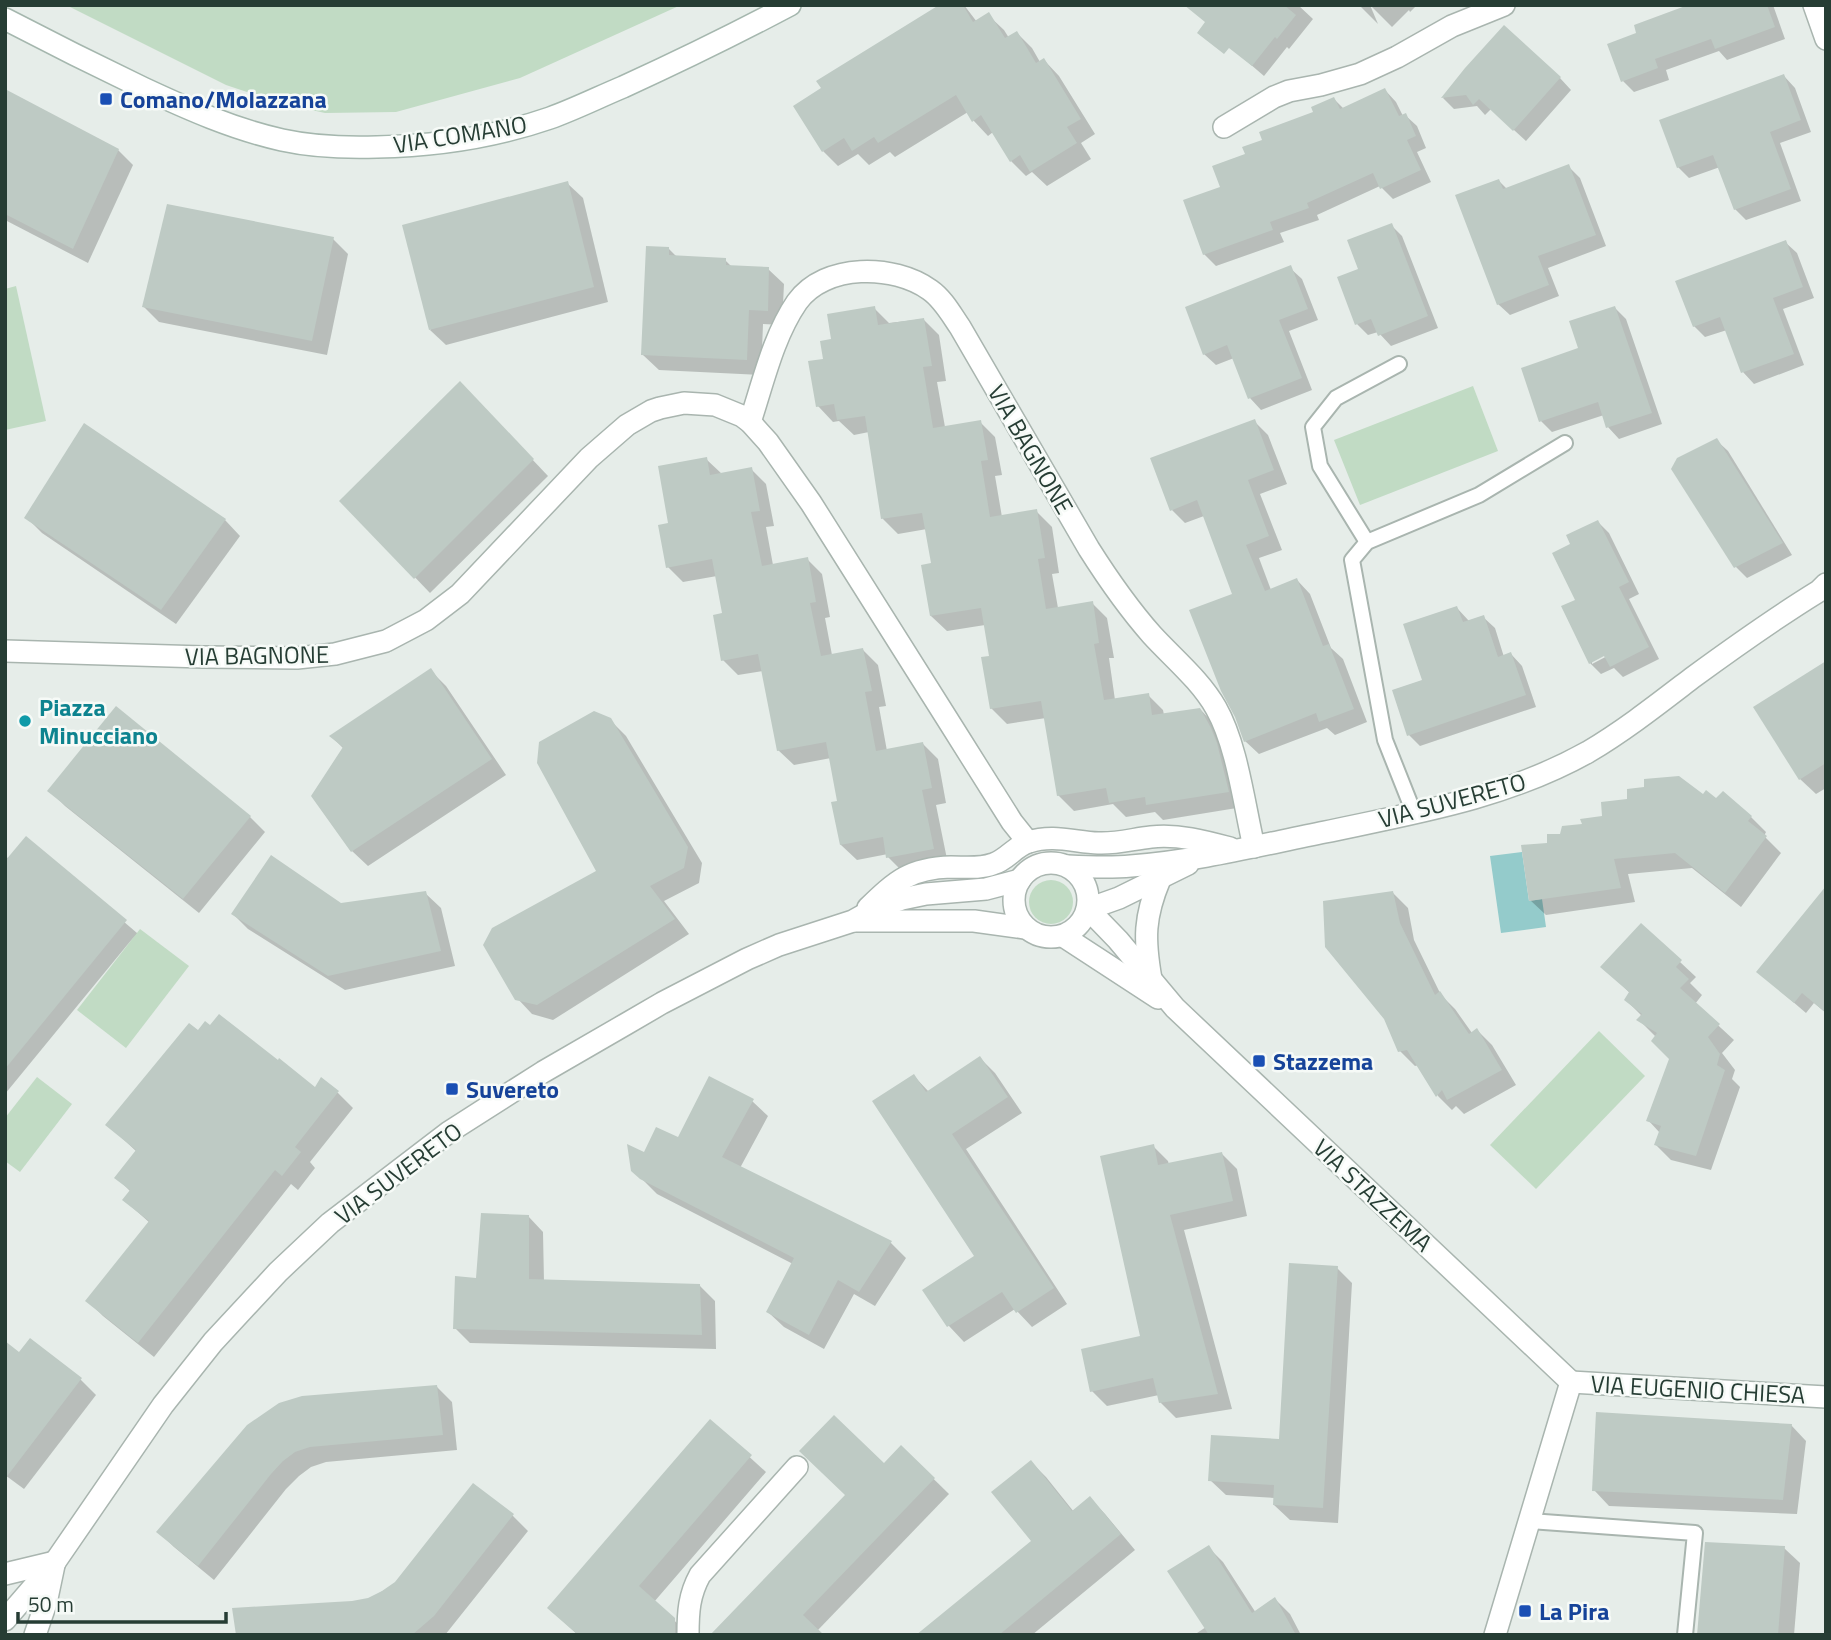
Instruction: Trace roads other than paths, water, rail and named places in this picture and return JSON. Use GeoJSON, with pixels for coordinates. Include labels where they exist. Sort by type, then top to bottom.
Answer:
{"type":"FeatureCollection","features":[{"type":"Feature","properties":{"kind":"street","name":"VIA COMANO"},"geometry":{"type":"LineString","coordinates":[[5,19],[91,63],[217,120],[282,140],[345,148],[439,143],[509,130],[549,118],[661,70],[790,5]]}},
{"type":"Feature","properties":{"kind":"street"},"geometry":{"type":"LineString","coordinates":[[1224,127],[1274,97],[1360,74],[1452,26],[1504,5]]}},
{"type":"Feature","properties":{"kind":"street"},"geometry":{"type":"LineString","coordinates":[[1814,5],[1826,39]]}},
{"type":"Feature","properties":{"kind":"street","name":"VIA BAGNONE"},"geometry":{"type":"LineString","coordinates":[[750,422],[785,323],[798,300],[816,285],[836,276],[873,272],[915,281],[935,294],[946,305],[960,327],[1095,558],[1120,595],[1198,682],[1216,708],[1228,737],[1245,848]]}},
{"type":"Feature","properties":{"kind":"street","name":"VIA BAGNONE"},"geometry":{"type":"LineString","coordinates":[[5,651],[297,658],[335,654],[386,640],[426,620],[460,594],[589,458],[627,425],[651,411],[684,403],[715,405],[750,422],[768,442],[811,503],[1012,822],[1028,842]]}},
{"type":"Feature","properties":{"kind":"street","name":"VIA SUVERETO"},"geometry":{"type":"LineString","coordinates":[[1067,866],[1129,866],[1201,858],[1456,804],[1502,790],[1544,774],[1587,752],[1640,717],[1758,629],[1823,588]]}},
{"type":"Feature","properties":{"kind":"street"},"geometry":{"type":"LineString","coordinates":[[853,921],[892,885],[913,873],[940,867],[994,864],[1028,842],[1044,839],[1109,843],[1168,836],[1245,848]]}},
{"type":"Feature","properties":{"kind":"street","name":"VIA SUVERETO"},"geometry":{"type":"LineString","coordinates":[[1088,909],[1119,898],[1201,858]]}},
{"type":"Feature","properties":{"kind":"street"},"geometry":{"type":"LineString","coordinates":[[1056,863],[1067,866],[1079,875],[1086,886],[1088,909],[1083,920],[1063,936],[1050,938],[1037,935],[1025,928],[1018,918],[1014,904],[1015,891],[1027,872],[1038,865],[1056,863]]}},
{"type":"Feature","properties":{"kind":"street"},"geometry":{"type":"LineString","coordinates":[[1151,979],[1146,937],[1147,920],[1160,879]]}},
{"type":"Feature","properties":{"kind":"street","name":"VIA SUVERETO"},"geometry":{"type":"LineString","coordinates":[[5,1620],[55,1562],[163,1405],[213,1342],[278,1272],[330,1223],[449,1132],[555,1065],[662,1003],[747,959],[779,945],[853,921],[878,907],[902,900],[926,894],[986,889],[1020,880]]}},
{"type":"Feature","properties":{"kind":"street","name":"VIA STAZZEMA"},"geometry":{"type":"LineString","coordinates":[[1088,909],[1175,1008],[1571,1382]]}},
{"type":"Feature","properties":{"kind":"street","name":"VIA SUVERETO"},"geometry":{"type":"LineString","coordinates":[[853,921],[974,921],[1025,928]]}},
{"type":"Feature","properties":{"kind":"street","name":"VIA STAZZEMA"},"geometry":{"type":"LineString","coordinates":[[1063,936],[1175,1008]]}},
{"type":"Feature","properties":{"kind":"street"},"geometry":{"type":"LineString","coordinates":[[1495,1635],[1571,1382]]}},
{"type":"Feature","properties":{"kind":"street","name":"VIA EUGENIO CHIESA"},"geometry":{"type":"LineString","coordinates":[[1571,1382],[1826,1397]]}},
{"type":"Feature","properties":{"kind":"street"},"geometry":{"type":"LineString","coordinates":[[688,1635],[691,1593],[700,1575],[797,1467]]}},
{"type":"Feature","properties":{"kind":"street"},"geometry":{"type":"LineString","coordinates":[[5,1574],[55,1562]]}},
{"type":"Feature","properties":{"kind":"street","name":"VIA SUVERETO"},"geometry":{"type":"LineString","coordinates":[[35,1635],[46,1603],[55,1562]]}},
{"type":"Feature","properties":{"kind":"lane"},"geometry":{"type":"LineString","coordinates":[[1367,542],[1320,466],[1313,426],[1336,398],[1399,364]]}},
{"type":"Feature","properties":{"kind":"lane"},"geometry":{"type":"LineString","coordinates":[[1414,813],[1385,740],[1352,560],[1367,542],[1479,495],[1565,443]]}},
{"type":"Feature","properties":{"kind":"lane"},"geometry":{"type":"LineString","coordinates":[[1530,1521],[1695,1533],[1685,1635]]}},
{"type":"Feature","properties":{"kind":"water"},"geometry":{"type":"Polygon","coordinates":[[[1522,852],[1529,901],[1542,899],[1546,927],[1501,933],[1490,856],[1522,852]]]}},
{"type":"Feature","properties":{"kind":"place","name":"Comano/Molazzana"},"geometry":{"type":"Point","coordinates":[106,99]}},
{"type":"Feature","properties":{"kind":"place","name":"Piazza Minucciano"},"geometry":{"type":"Point","coordinates":[25,721]}},
{"type":"Feature","properties":{"kind":"place","name":"Stazzema"},"geometry":{"type":"Point","coordinates":[1259,1061]}},
{"type":"Feature","properties":{"kind":"place","name":"Suvereto"},"geometry":{"type":"Point","coordinates":[452,1089]}},
{"type":"Feature","properties":{"kind":"place","name":"La Pira"},"geometry":{"type":"Point","coordinates":[1525,1611]}}]}
